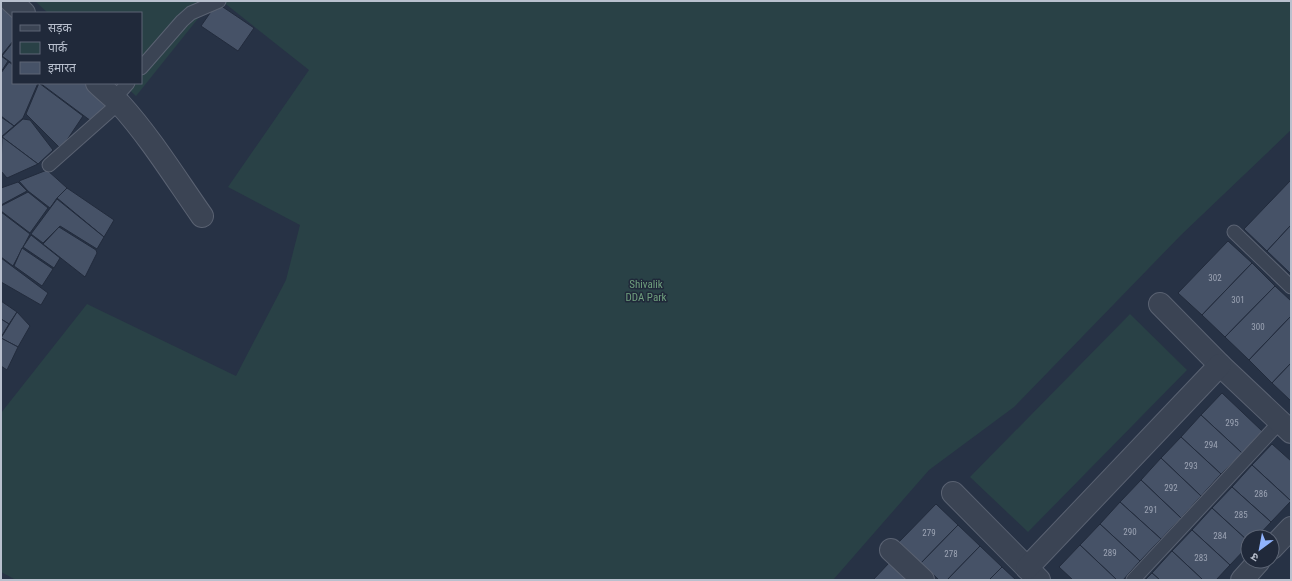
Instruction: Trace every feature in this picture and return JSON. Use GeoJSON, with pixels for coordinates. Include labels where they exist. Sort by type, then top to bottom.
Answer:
{"type":"FeatureCollection","features":[{"type":"Feature","properties":{"kind":"street"},"geometry":{"type":"LineString","coordinates":[[11,1],[23,12]]}},
{"type":"Feature","properties":{"kind":"street"},"geometry":{"type":"LineString","coordinates":[[99,84],[120,95],[202,216]]}},
{"type":"Feature","properties":{"kind":"street"},"geometry":{"type":"LineString","coordinates":[[1160,304],[1220,365],[1285,427]]}},
{"type":"Feature","properties":{"kind":"street"},"geometry":{"type":"LineString","coordinates":[[953,493],[1033,574],[1220,365]]}},
{"type":"Feature","properties":{"kind":"street"},"geometry":{"type":"LineString","coordinates":[[1280,540],[1291,528]]}},
{"type":"Feature","properties":{"kind":"street"},"geometry":{"type":"LineString","coordinates":[[891,550],[923,580]]}},
{"type":"Feature","properties":{"kind":"street"},"geometry":{"type":"LineString","coordinates":[[1242,580],[1252,569]]}},
{"type":"Feature","properties":{"kind":"lane"},"geometry":{"type":"LineString","coordinates":[[142,67],[182,21],[191,13],[219,1]]}},
{"type":"Feature","properties":{"kind":"lane"},"geometry":{"type":"LineString","coordinates":[[49,165],[120,95]]}},
{"type":"Feature","properties":{"kind":"lane"},"geometry":{"type":"LineString","coordinates":[[1234,232],[1291,286]]}},
{"type":"Feature","properties":{"kind":"lane"},"geometry":{"type":"LineString","coordinates":[[1133,580],[1285,427]]}},
{"type":"Feature","properties":{"kind":"green space"},"geometry":{"type":"Polygon","coordinates":[[[35,1],[212,1],[136,96],[123,84],[142,84],[142,12],[47,12],[35,1]]]}},
{"type":"Feature","properties":{"kind":"green space","name":"Shivalik DDA Park"},"geometry":{"type":"Polygon","coordinates":[[[222,1],[1291,1],[1291,130],[1181,235],[1014,407],[929,470],[833,580],[16,580],[1,572],[1,413],[87,304],[236,376],[286,280],[300,225],[228,187],[309,70],[222,1]]]}},
{"type":"Feature","properties":{"kind":"green space"},"geometry":{"type":"Polygon","coordinates":[[[1130,314],[1187,370],[1028,532],[970,477],[1130,314]]]}},
{"type":"Feature","properties":{"kind":"building"},"geometry":{"type":"Polygon","coordinates":[[[1,1],[12,12],[12,42],[1,56],[1,1]]]}},
{"type":"Feature","properties":{"kind":"building"},"geometry":{"type":"Polygon","coordinates":[[[217,3],[254,28],[238,51],[201,26],[217,3]]]}},
{"type":"Feature","properties":{"kind":"building"},"geometry":{"type":"Polygon","coordinates":[[[12,43],[12,63],[2,56],[12,43]]]}},
{"type":"Feature","properties":{"kind":"building"},"geometry":{"type":"Polygon","coordinates":[[[1,56],[8,61],[1,72],[1,56]]]}},
{"type":"Feature","properties":{"kind":"building"},"geometry":{"type":"Polygon","coordinates":[[[9,62],[12,64],[12,84],[38,84],[23,118],[14,126],[1,116],[1,73],[9,62]]]}},
{"type":"Feature","properties":{"kind":"building"},"geometry":{"type":"Polygon","coordinates":[[[39,84],[40,84],[83,116],[61,149],[26,114],[39,84]]]}},
{"type":"Feature","properties":{"kind":"building"},"geometry":{"type":"Polygon","coordinates":[[[41,84],[93,84],[110,100],[95,124],[41,84]]]}},
{"type":"Feature","properties":{"kind":"building"},"geometry":{"type":"Polygon","coordinates":[[[1,117],[14,126],[1,137],[1,117]]]}},
{"type":"Feature","properties":{"kind":"building"},"geometry":{"type":"Polygon","coordinates":[[[23,119],[30,120],[53,150],[38,164],[2,137],[23,119]]]}},
{"type":"Feature","properties":{"kind":"building"},"geometry":{"type":"Polygon","coordinates":[[[2,137],[38,164],[7,178],[1,171],[2,137]]]}},
{"type":"Feature","properties":{"kind":"building"},"geometry":{"type":"Polygon","coordinates":[[[47,170],[67,188],[50,208],[28,191],[19,181],[47,170]]]}},
{"type":"Feature","properties":{"kind":"building"},"geometry":{"type":"Polygon","coordinates":[[[1291,180],[1291,225],[1267,251],[1244,229],[1291,180]]]}},
{"type":"Feature","properties":{"kind":"building"},"geometry":{"type":"Polygon","coordinates":[[[18,182],[27,191],[1,205],[1,188],[18,182]]]}},
{"type":"Feature","properties":{"kind":"building"},"geometry":{"type":"Polygon","coordinates":[[[67,188],[114,220],[104,237],[57,198],[67,188]]]}},
{"type":"Feature","properties":{"kind":"building"},"geometry":{"type":"Polygon","coordinates":[[[28,192],[48,208],[30,233],[1,211],[1,206],[28,192]]]}},
{"type":"Feature","properties":{"kind":"building"},"geometry":{"type":"Polygon","coordinates":[[[57,199],[104,237],[97,249],[60,226],[43,243],[31,234],[57,199]]]}},
{"type":"Feature","properties":{"kind":"building"},"geometry":{"type":"Polygon","coordinates":[[[1,212],[30,234],[13,266],[1,257],[1,212]]]}},
{"type":"Feature","properties":{"kind":"building"},"geometry":{"type":"Polygon","coordinates":[[[1291,225],[1291,271],[1290,273],[1267,251],[1291,225]]]}},
{"type":"Feature","properties":{"kind":"building"},"geometry":{"type":"Polygon","coordinates":[[[59,227],[96,250],[97,253],[85,277],[43,244],[59,227]]]}},
{"type":"Feature","properties":{"kind":"building"},"geometry":{"type":"Polygon","coordinates":[[[31,235],[60,258],[54,268],[23,247],[31,235]]]}},
{"type":"Feature","properties":{"kind":"building"},"geometry":{"type":"Polygon","coordinates":[[[1228,241],[1252,263],[1202,315],[1178,293],[1228,241]]]}},
{"type":"Feature","properties":{"kind":"building"},"geometry":{"type":"Polygon","coordinates":[[[22,248],[53,269],[42,286],[14,266],[22,248]]]}},
{"type":"Feature","properties":{"kind":"building"},"geometry":{"type":"Polygon","coordinates":[[[1,258],[48,293],[41,305],[1,282],[1,258]]]}},
{"type":"Feature","properties":{"kind":"building"},"geometry":{"type":"Polygon","coordinates":[[[1252,263],[1275,286],[1225,337],[1202,315],[1252,263]]]}},
{"type":"Feature","properties":{"kind":"building"},"geometry":{"type":"Polygon","coordinates":[[[1275,286],[1291,301],[1291,316],[1249,360],[1225,337],[1275,286]]]}},
{"type":"Feature","properties":{"kind":"building"},"geometry":{"type":"Polygon","coordinates":[[[1,301],[17,312],[9,324],[1,319],[1,301]]]}},
{"type":"Feature","properties":{"kind":"building"},"geometry":{"type":"Polygon","coordinates":[[[17,312],[30,326],[18,347],[1,338],[17,312]]]}},
{"type":"Feature","properties":{"kind":"building"},"geometry":{"type":"Polygon","coordinates":[[[1291,316],[1291,363],[1272,383],[1249,360],[1291,316]]]}},
{"type":"Feature","properties":{"kind":"building"},"geometry":{"type":"Polygon","coordinates":[[[1,319],[9,324],[1,337],[1,319]]]}},
{"type":"Feature","properties":{"kind":"building"},"geometry":{"type":"Polygon","coordinates":[[[1,338],[18,347],[7,370],[1,366],[1,338]]]}},
{"type":"Feature","properties":{"kind":"building"},"geometry":{"type":"Polygon","coordinates":[[[1291,363],[1291,401],[1272,383],[1291,363]]]}},
{"type":"Feature","properties":{"kind":"building"},"geometry":{"type":"Polygon","coordinates":[[[1222,393],[1262,431],[1242,453],[1201,415],[1222,393]]]}},
{"type":"Feature","properties":{"kind":"building"},"geometry":{"type":"Polygon","coordinates":[[[1201,415],[1242,453],[1221,474],[1181,437],[1201,415]]]}},
{"type":"Feature","properties":{"kind":"building"},"geometry":{"type":"Polygon","coordinates":[[[1181,437],[1221,474],[1201,496],[1161,458],[1181,437]]]}},
{"type":"Feature","properties":{"kind":"building"},"geometry":{"type":"Polygon","coordinates":[[[1272,444],[1291,461],[1291,501],[1252,465],[1272,444]]]}},
{"type":"Feature","properties":{"kind":"building"},"geometry":{"type":"Polygon","coordinates":[[[1161,458],[1201,496],[1181,518],[1141,480],[1161,458]]]}},
{"type":"Feature","properties":{"kind":"building"},"geometry":{"type":"Polygon","coordinates":[[[1252,465],[1291,501],[1271,522],[1232,487],[1252,465]]]}},
{"type":"Feature","properties":{"kind":"building"},"geometry":{"type":"Polygon","coordinates":[[[1141,480],[1181,518],[1161,539],[1120,502],[1141,480]]]}},
{"type":"Feature","properties":{"kind":"building"},"geometry":{"type":"Polygon","coordinates":[[[1232,487],[1271,522],[1264,529],[1240,529],[1240,534],[1212,508],[1232,487]]]}},
{"type":"Feature","properties":{"kind":"building"},"geometry":{"type":"Polygon","coordinates":[[[1120,502],[1161,539],[1140,561],[1100,524],[1120,502]]]}},
{"type":"Feature","properties":{"kind":"building"},"geometry":{"type":"Polygon","coordinates":[[[936,504],[958,525],[921,563],[899,542],[936,504]]]}},
{"type":"Feature","properties":{"kind":"building"},"geometry":{"type":"Polygon","coordinates":[[[1212,508],[1240,534],[1240,554],[1230,565],[1192,530],[1212,508]]]}},
{"type":"Feature","properties":{"kind":"building"},"geometry":{"type":"Polygon","coordinates":[[[1100,524],[1140,561],[1123,580],[1117,580],[1080,545],[1100,524]]]}},
{"type":"Feature","properties":{"kind":"building"},"geometry":{"type":"Polygon","coordinates":[[[958,525],[980,546],[947,580],[939,580],[921,563],[958,525]]]}},
{"type":"Feature","properties":{"kind":"building"},"geometry":{"type":"Polygon","coordinates":[[[1192,530],[1230,565],[1216,580],[1203,580],[1172,551],[1192,530]]]}},
{"type":"Feature","properties":{"kind":"building"},"geometry":{"type":"Polygon","coordinates":[[[1080,545],[1117,580],[1073,580],[1059,567],[1080,545]]]}},
{"type":"Feature","properties":{"kind":"building"},"geometry":{"type":"Polygon","coordinates":[[[980,546],[1002,567],[989,580],[947,580],[980,546]]]}},
{"type":"Feature","properties":{"kind":"building"},"geometry":{"type":"Polygon","coordinates":[[[1172,551],[1203,580],[1160,580],[1152,573],[1172,551]]]}},
{"type":"Feature","properties":{"kind":"building"},"geometry":{"type":"Polygon","coordinates":[[[889,563],[907,580],[873,580],[889,563]]]}},
{"type":"Feature","properties":{"kind":"building"},"geometry":{"type":"Polygon","coordinates":[[[1002,567],[1016,580],[989,580],[1002,567]]]}},
{"type":"Feature","properties":{"kind":"building"},"geometry":{"type":"Polygon","coordinates":[[[1152,573],[1160,580],[1145,580],[1152,573]]]}}]}
